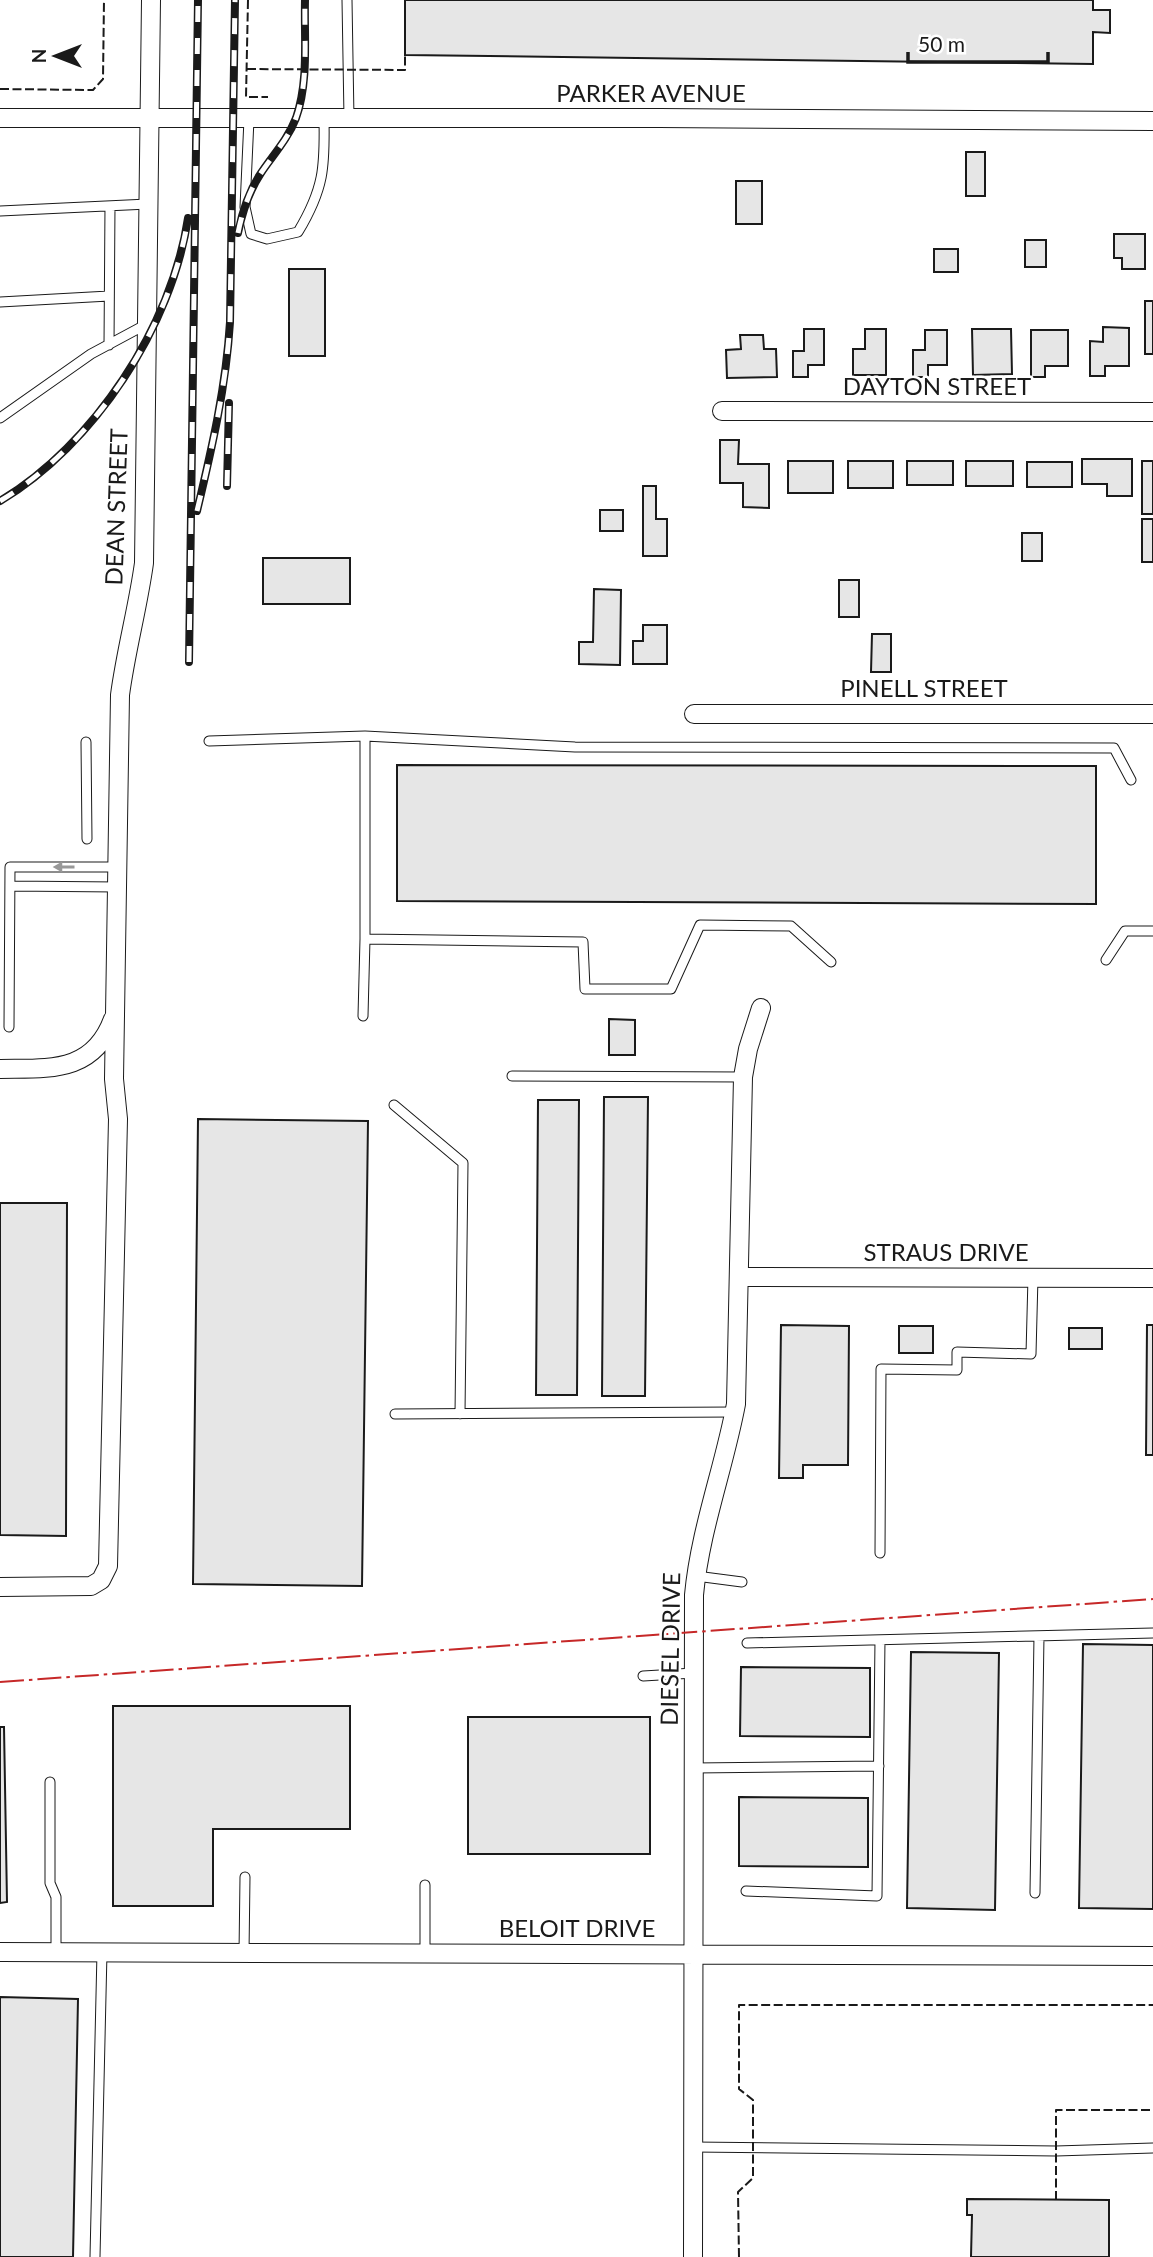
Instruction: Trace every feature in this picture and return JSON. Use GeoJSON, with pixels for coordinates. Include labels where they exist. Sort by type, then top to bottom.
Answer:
{"type":"FeatureCollection","features":[{"type":"Feature","properties":{"kind":"street","name":"DEAN STREET"},"geometry":{"type":"LineString","coordinates":[[0,1587],[90,1586],[100,1580],[108,1566],[118,1119],[114,1079],[120,695],[125,653],[144,563],[151,0]]}},
{"type":"Feature","properties":{"kind":"street","name":"PARKER AVENUE"},"geometry":{"type":"LineString","coordinates":[[0,118],[1153,121]]}},
{"type":"Feature","properties":{"kind":"street","name":"DAYTON STREET"},"geometry":{"type":"LineString","coordinates":[[722,411],[1153,412]]}},
{"type":"Feature","properties":{"kind":"street","name":"PINELL STREET"},"geometry":{"type":"LineString","coordinates":[[694,714],[1153,714]]}},
{"type":"Feature","properties":{"kind":"street","name":"DIESEL DRIVE"},"geometry":{"type":"LineString","coordinates":[[692,2257],[696,1576],[704,1532],[734,1412],[738,1374],[743,1077],[748,1049],[761,1008]]}},
{"type":"Feature","properties":{"kind":"street"},"geometry":{"type":"LineString","coordinates":[[0,1069],[66,1066],[85,1058],[100,1044],[115,1013]]}},
{"type":"Feature","properties":{"kind":"street","name":"STRAUS DRIVE"},"geometry":{"type":"LineString","coordinates":[[740,1277],[1153,1278]]}},
{"type":"Feature","properties":{"kind":"street","name":"BELOIT DRIVE"},"geometry":{"type":"LineString","coordinates":[[0,1952],[1153,1956]]}},
{"type":"Feature","properties":{"kind":"lane"},"geometry":{"type":"LineString","coordinates":[[347,0],[349,118]]}},
{"type":"Feature","properties":{"kind":"lane"},"geometry":{"type":"LineString","coordinates":[[249,119],[245,207],[251,234],[267,239],[298,232],[314,206],[321,182],[324,118]]}},
{"type":"Feature","properties":{"kind":"lane"},"geometry":{"type":"LineString","coordinates":[[0,211],[148,204]]}},
{"type":"Feature","properties":{"kind":"lane"},"geometry":{"type":"LineString","coordinates":[[109,345],[110,206]]}},
{"type":"Feature","properties":{"kind":"lane"},"geometry":{"type":"LineString","coordinates":[[0,302],[109,296]]}},
{"type":"Feature","properties":{"kind":"lane"},"geometry":{"type":"LineString","coordinates":[[0,418],[92,354],[145,325]]}},
{"type":"Feature","properties":{"kind":"lane"},"geometry":{"type":"LineString","coordinates":[[209,741],[365,736],[575,747],[1114,748],[1131,780]]}},
{"type":"Feature","properties":{"kind":"lane"},"geometry":{"type":"LineString","coordinates":[[363,1016],[365,736]]}},
{"type":"Feature","properties":{"kind":"lane"},"geometry":{"type":"LineString","coordinates":[[86,742],[87,839]]}},
{"type":"Feature","properties":{"kind":"lane"},"geometry":{"type":"LineString","coordinates":[[9,1027],[10,867],[117,867]]}},
{"type":"Feature","properties":{"kind":"lane"},"geometry":{"type":"LineString","coordinates":[[10,886],[117,887]]}},
{"type":"Feature","properties":{"kind":"lane"},"geometry":{"type":"LineString","coordinates":[[365,939],[583,942],[584,989],[671,989],[700,925],[791,926],[831,962]]}},
{"type":"Feature","properties":{"kind":"lane"},"geometry":{"type":"LineString","coordinates":[[1106,960],[1125,931],[1153,931]]}},
{"type":"Feature","properties":{"kind":"lane"},"geometry":{"type":"LineString","coordinates":[[512,1076],[743,1077]]}},
{"type":"Feature","properties":{"kind":"lane"},"geometry":{"type":"LineString","coordinates":[[394,1105],[463,1163],[460,1414]]}},
{"type":"Feature","properties":{"kind":"lane"},"geometry":{"type":"LineString","coordinates":[[880,1553],[881,1369],[957,1370],[957,1352],[1031,1354],[1033,1277]]}},
{"type":"Feature","properties":{"kind":"lane"},"geometry":{"type":"LineString","coordinates":[[395,1414],[734,1412]]}},
{"type":"Feature","properties":{"kind":"lane"},"geometry":{"type":"LineString","coordinates":[[696,1576],[742,1582]]}},
{"type":"Feature","properties":{"kind":"lane"},"geometry":{"type":"LineString","coordinates":[[747,1643],[1153,1633]]}},
{"type":"Feature","properties":{"kind":"lane"},"geometry":{"type":"LineString","coordinates":[[1035,1893],[1039,1636]]}},
{"type":"Feature","properties":{"kind":"lane"},"geometry":{"type":"LineString","coordinates":[[746,1891],[877,1896],[880,1640]]}},
{"type":"Feature","properties":{"kind":"lane"},"geometry":{"type":"LineString","coordinates":[[643,1676],[694,1673]]}},
{"type":"Feature","properties":{"kind":"lane"},"geometry":{"type":"LineString","coordinates":[[694,1768],[879,1766]]}},
{"type":"Feature","properties":{"kind":"lane"},"geometry":{"type":"LineString","coordinates":[[50,1782],[50,1883],[56,1897],[56,1952]]}},
{"type":"Feature","properties":{"kind":"lane"},"geometry":{"type":"LineString","coordinates":[[244,1953],[245,1877]]}},
{"type":"Feature","properties":{"kind":"lane"},"geometry":{"type":"LineString","coordinates":[[425,1885],[425,1953]]}},
{"type":"Feature","properties":{"kind":"lane"},"geometry":{"type":"LineString","coordinates":[[95,2257],[102,1952]]}},
{"type":"Feature","properties":{"kind":"lane"},"geometry":{"type":"LineString","coordinates":[[693,2147],[1056,2151],[1153,2148]]}},
{"type":"Feature","properties":{"kind":"building"},"geometry":{"type":"Polygon","coordinates":[[[405,0],[1093,0],[1093,10],[1110,10],[1110,33],[1093,32],[1093,64],[405,55],[405,0]]]}},
{"type":"Feature","properties":{"kind":"building"},"geometry":{"type":"Polygon","coordinates":[[[966,152],[985,152],[985,196],[966,196],[966,152]]]}},
{"type":"Feature","properties":{"kind":"building"},"geometry":{"type":"Polygon","coordinates":[[[736,181],[762,181],[762,224],[736,224],[736,181]]]}},
{"type":"Feature","properties":{"kind":"building"},"geometry":{"type":"Polygon","coordinates":[[[1114,234],[1145,234],[1145,269],[1122,269],[1122,258],[1114,258],[1114,234]]]}},
{"type":"Feature","properties":{"kind":"building"},"geometry":{"type":"Polygon","coordinates":[[[1025,240],[1046,240],[1046,267],[1025,267],[1025,240]]]}},
{"type":"Feature","properties":{"kind":"building"},"geometry":{"type":"Polygon","coordinates":[[[934,249],[958,249],[958,272],[934,272],[934,249]]]}},
{"type":"Feature","properties":{"kind":"building"},"geometry":{"type":"Polygon","coordinates":[[[289,269],[325,269],[325,356],[289,356],[289,269]]]}},
{"type":"Feature","properties":{"kind":"building"},"geometry":{"type":"Polygon","coordinates":[[[1145,301],[1153,301],[1153,354],[1145,354],[1145,301]]]}},
{"type":"Feature","properties":{"kind":"building"},"geometry":{"type":"Polygon","coordinates":[[[1103,327],[1129,328],[1129,366],[1105,366],[1105,376],[1090,376],[1090,341],[1103,342],[1103,327]]]}},
{"type":"Feature","properties":{"kind":"building"},"geometry":{"type":"Polygon","coordinates":[[[804,329],[824,329],[824,365],[808,365],[808,377],[793,377],[793,351],[804,351],[804,329]]]}},
{"type":"Feature","properties":{"kind":"building"},"geometry":{"type":"Polygon","coordinates":[[[865,329],[886,329],[886,375],[853,375],[853,349],[865,349],[865,329]]]}},
{"type":"Feature","properties":{"kind":"building"},"geometry":{"type":"Polygon","coordinates":[[[972,329],[1011,329],[1012,374],[973,375],[972,329]]]}},
{"type":"Feature","properties":{"kind":"building"},"geometry":{"type":"Polygon","coordinates":[[[925,330],[947,330],[947,365],[928,365],[928,377],[913,377],[913,350],[925,350],[925,330]]]}},
{"type":"Feature","properties":{"kind":"building"},"geometry":{"type":"Polygon","coordinates":[[[1031,330],[1068,330],[1068,366],[1045,366],[1045,377],[1031,377],[1031,330]]]}},
{"type":"Feature","properties":{"kind":"building"},"geometry":{"type":"Polygon","coordinates":[[[740,335],[763,335],[764,349],[776,349],[777,377],[727,378],[726,350],[741,349],[740,335]]]}},
{"type":"Feature","properties":{"kind":"building"},"geometry":{"type":"Polygon","coordinates":[[[720,440],[739,440],[738,464],[769,464],[769,508],[743,507],[743,483],[720,483],[720,440]]]}},
{"type":"Feature","properties":{"kind":"building"},"geometry":{"type":"Polygon","coordinates":[[[1082,459],[1132,459],[1132,496],[1107,496],[1107,484],[1082,484],[1082,459]]]}},
{"type":"Feature","properties":{"kind":"building"},"geometry":{"type":"Polygon","coordinates":[[[788,461],[833,461],[833,493],[788,493],[788,461]]]}},
{"type":"Feature","properties":{"kind":"building"},"geometry":{"type":"Polygon","coordinates":[[[848,461],[893,461],[893,488],[848,488],[848,461]]]}},
{"type":"Feature","properties":{"kind":"building"},"geometry":{"type":"Polygon","coordinates":[[[907,461],[953,461],[953,485],[907,485],[907,461]]]}},
{"type":"Feature","properties":{"kind":"building"},"geometry":{"type":"Polygon","coordinates":[[[966,461],[1013,461],[1013,486],[966,486],[966,461]]]}},
{"type":"Feature","properties":{"kind":"building"},"geometry":{"type":"Polygon","coordinates":[[[1142,461],[1153,461],[1153,514],[1142,514],[1142,461]]]}},
{"type":"Feature","properties":{"kind":"building"},"geometry":{"type":"Polygon","coordinates":[[[1027,462],[1072,462],[1072,487],[1027,487],[1027,462]]]}},
{"type":"Feature","properties":{"kind":"building"},"geometry":{"type":"Polygon","coordinates":[[[643,486],[656,486],[656,519],[667,519],[667,556],[643,556],[643,486]]]}},
{"type":"Feature","properties":{"kind":"building"},"geometry":{"type":"Polygon","coordinates":[[[600,510],[623,510],[623,531],[600,531],[600,510]]]}},
{"type":"Feature","properties":{"kind":"building"},"geometry":{"type":"Polygon","coordinates":[[[1142,519],[1153,519],[1153,562],[1142,562],[1142,519]]]}},
{"type":"Feature","properties":{"kind":"building"},"geometry":{"type":"Polygon","coordinates":[[[1022,533],[1042,533],[1042,561],[1022,561],[1022,533]]]}},
{"type":"Feature","properties":{"kind":"building"},"geometry":{"type":"Polygon","coordinates":[[[263,558],[350,558],[350,604],[263,604],[263,558]]]}},
{"type":"Feature","properties":{"kind":"building"},"geometry":{"type":"Polygon","coordinates":[[[839,580],[859,580],[859,617],[839,617],[839,580]]]}},
{"type":"Feature","properties":{"kind":"building"},"geometry":{"type":"Polygon","coordinates":[[[594,589],[621,590],[620,665],[579,664],[579,642],[593,642],[594,589]]]}},
{"type":"Feature","properties":{"kind":"building"},"geometry":{"type":"Polygon","coordinates":[[[643,625],[667,625],[667,664],[633,664],[633,641],[643,641],[643,625]]]}},
{"type":"Feature","properties":{"kind":"building"},"geometry":{"type":"Polygon","coordinates":[[[872,634],[891,634],[891,672],[871,672],[872,634]]]}},
{"type":"Feature","properties":{"kind":"building"},"geometry":{"type":"Polygon","coordinates":[[[397,765],[1096,766],[1096,904],[397,901],[397,765]]]}},
{"type":"Feature","properties":{"kind":"building"},"geometry":{"type":"Polygon","coordinates":[[[609,1019],[635,1020],[635,1055],[609,1055],[609,1019]]]}},
{"type":"Feature","properties":{"kind":"building"},"geometry":{"type":"Polygon","coordinates":[[[604,1097],[648,1097],[645,1396],[602,1396],[604,1097]]]}},
{"type":"Feature","properties":{"kind":"building"},"geometry":{"type":"Polygon","coordinates":[[[538,1100],[579,1100],[577,1395],[536,1395],[538,1100]]]}},
{"type":"Feature","properties":{"kind":"building"},"geometry":{"type":"Polygon","coordinates":[[[198,1119],[368,1121],[362,1586],[193,1584],[198,1119]]]}},
{"type":"Feature","properties":{"kind":"building"},"geometry":{"type":"Polygon","coordinates":[[[0,1203],[67,1203],[66,1536],[0,1535],[0,1203]]]}},
{"type":"Feature","properties":{"kind":"building"},"geometry":{"type":"Polygon","coordinates":[[[781,1325],[849,1326],[848,1465],[803,1465],[803,1478],[779,1478],[781,1325]]]}},
{"type":"Feature","properties":{"kind":"building"},"geometry":{"type":"Polygon","coordinates":[[[1147,1325],[1153,1325],[1153,1455],[1146,1455],[1147,1325]]]}},
{"type":"Feature","properties":{"kind":"building"},"geometry":{"type":"Polygon","coordinates":[[[899,1326],[933,1326],[933,1353],[899,1353],[899,1326]]]}},
{"type":"Feature","properties":{"kind":"building"},"geometry":{"type":"Polygon","coordinates":[[[1069,1328],[1102,1328],[1102,1349],[1069,1349],[1069,1328]]]}},
{"type":"Feature","properties":{"kind":"building"},"geometry":{"type":"Polygon","coordinates":[[[1083,1644],[1153,1645],[1153,1909],[1079,1908],[1083,1644]]]}},
{"type":"Feature","properties":{"kind":"building"},"geometry":{"type":"Polygon","coordinates":[[[911,1652],[999,1653],[995,1910],[907,1908],[911,1652]]]}},
{"type":"Feature","properties":{"kind":"building"},"geometry":{"type":"Polygon","coordinates":[[[741,1667],[870,1668],[870,1737],[740,1736],[741,1667]]]}},
{"type":"Feature","properties":{"kind":"building"},"geometry":{"type":"Polygon","coordinates":[[[113,1706],[350,1706],[350,1829],[213,1829],[213,1906],[113,1906],[113,1706]]]}},
{"type":"Feature","properties":{"kind":"building"},"geometry":{"type":"Polygon","coordinates":[[[468,1717],[650,1717],[650,1854],[468,1854],[468,1717]]]}},
{"type":"Feature","properties":{"kind":"building"},"geometry":{"type":"Polygon","coordinates":[[[0,1727],[4,1727],[7,1902],[0,1903],[0,1727]]]}},
{"type":"Feature","properties":{"kind":"building"},"geometry":{"type":"Polygon","coordinates":[[[739,1797],[868,1798],[868,1867],[739,1866],[739,1797]]]}},
{"type":"Feature","properties":{"kind":"building"},"geometry":{"type":"Polygon","coordinates":[[[0,1997],[78,1999],[73,2257],[0,2257],[0,1997]]]}},
{"type":"Feature","properties":{"kind":"building"},"geometry":{"type":"Polygon","coordinates":[[[967,2199],[1109,2200],[1109,2257],[971,2257],[972,2215],[967,2215],[967,2199]]]}},
{"type":"Feature","properties":{"kind":"railway"},"geometry":{"type":"LineString","coordinates":[[189,662],[198,0]]}},
{"type":"Feature","properties":{"kind":"railway"},"geometry":{"type":"LineString","coordinates":[[197,511],[222,394],[230,322],[235,0]]}},
{"type":"Feature","properties":{"kind":"railway"},"geometry":{"type":"LineString","coordinates":[[238,233],[253,187],[296,118],[303,89],[305,0]]}},
{"type":"Feature","properties":{"kind":"railway"},"geometry":{"type":"LineString","coordinates":[[0,501],[34,477],[67,448],[97,415],[123,379],[165,300],[179,259],[188,218]]}},
{"type":"Feature","properties":{"kind":"railway"},"geometry":{"type":"LineString","coordinates":[[227,486],[229,403]]}},
{"type":"Feature","properties":{"kind":"fence"},"geometry":{"type":"LineString","coordinates":[[0,89],[93,90],[103,79],[104,0]]}},
{"type":"Feature","properties":{"kind":"fence"},"geometry":{"type":"LineString","coordinates":[[248,0],[246,97],[268,97]]}},
{"type":"Feature","properties":{"kind":"fence"},"geometry":{"type":"LineString","coordinates":[[247,69],[405,70],[405,55]]}},
{"type":"Feature","properties":{"kind":"fence"},"geometry":{"type":"LineString","coordinates":[[739,2257],[738,2192],[753,2178],[753,2100],[739,2089],[739,2005],[1153,2005]]}},
{"type":"Feature","properties":{"kind":"fence"},"geometry":{"type":"LineString","coordinates":[[1056,2200],[1056,2110],[1153,2110]]}},
{"type":"Feature","properties":{"kind":"power"},"geometry":{"type":"LineString","coordinates":[[0,1682],[1153,1599]]}}]}
